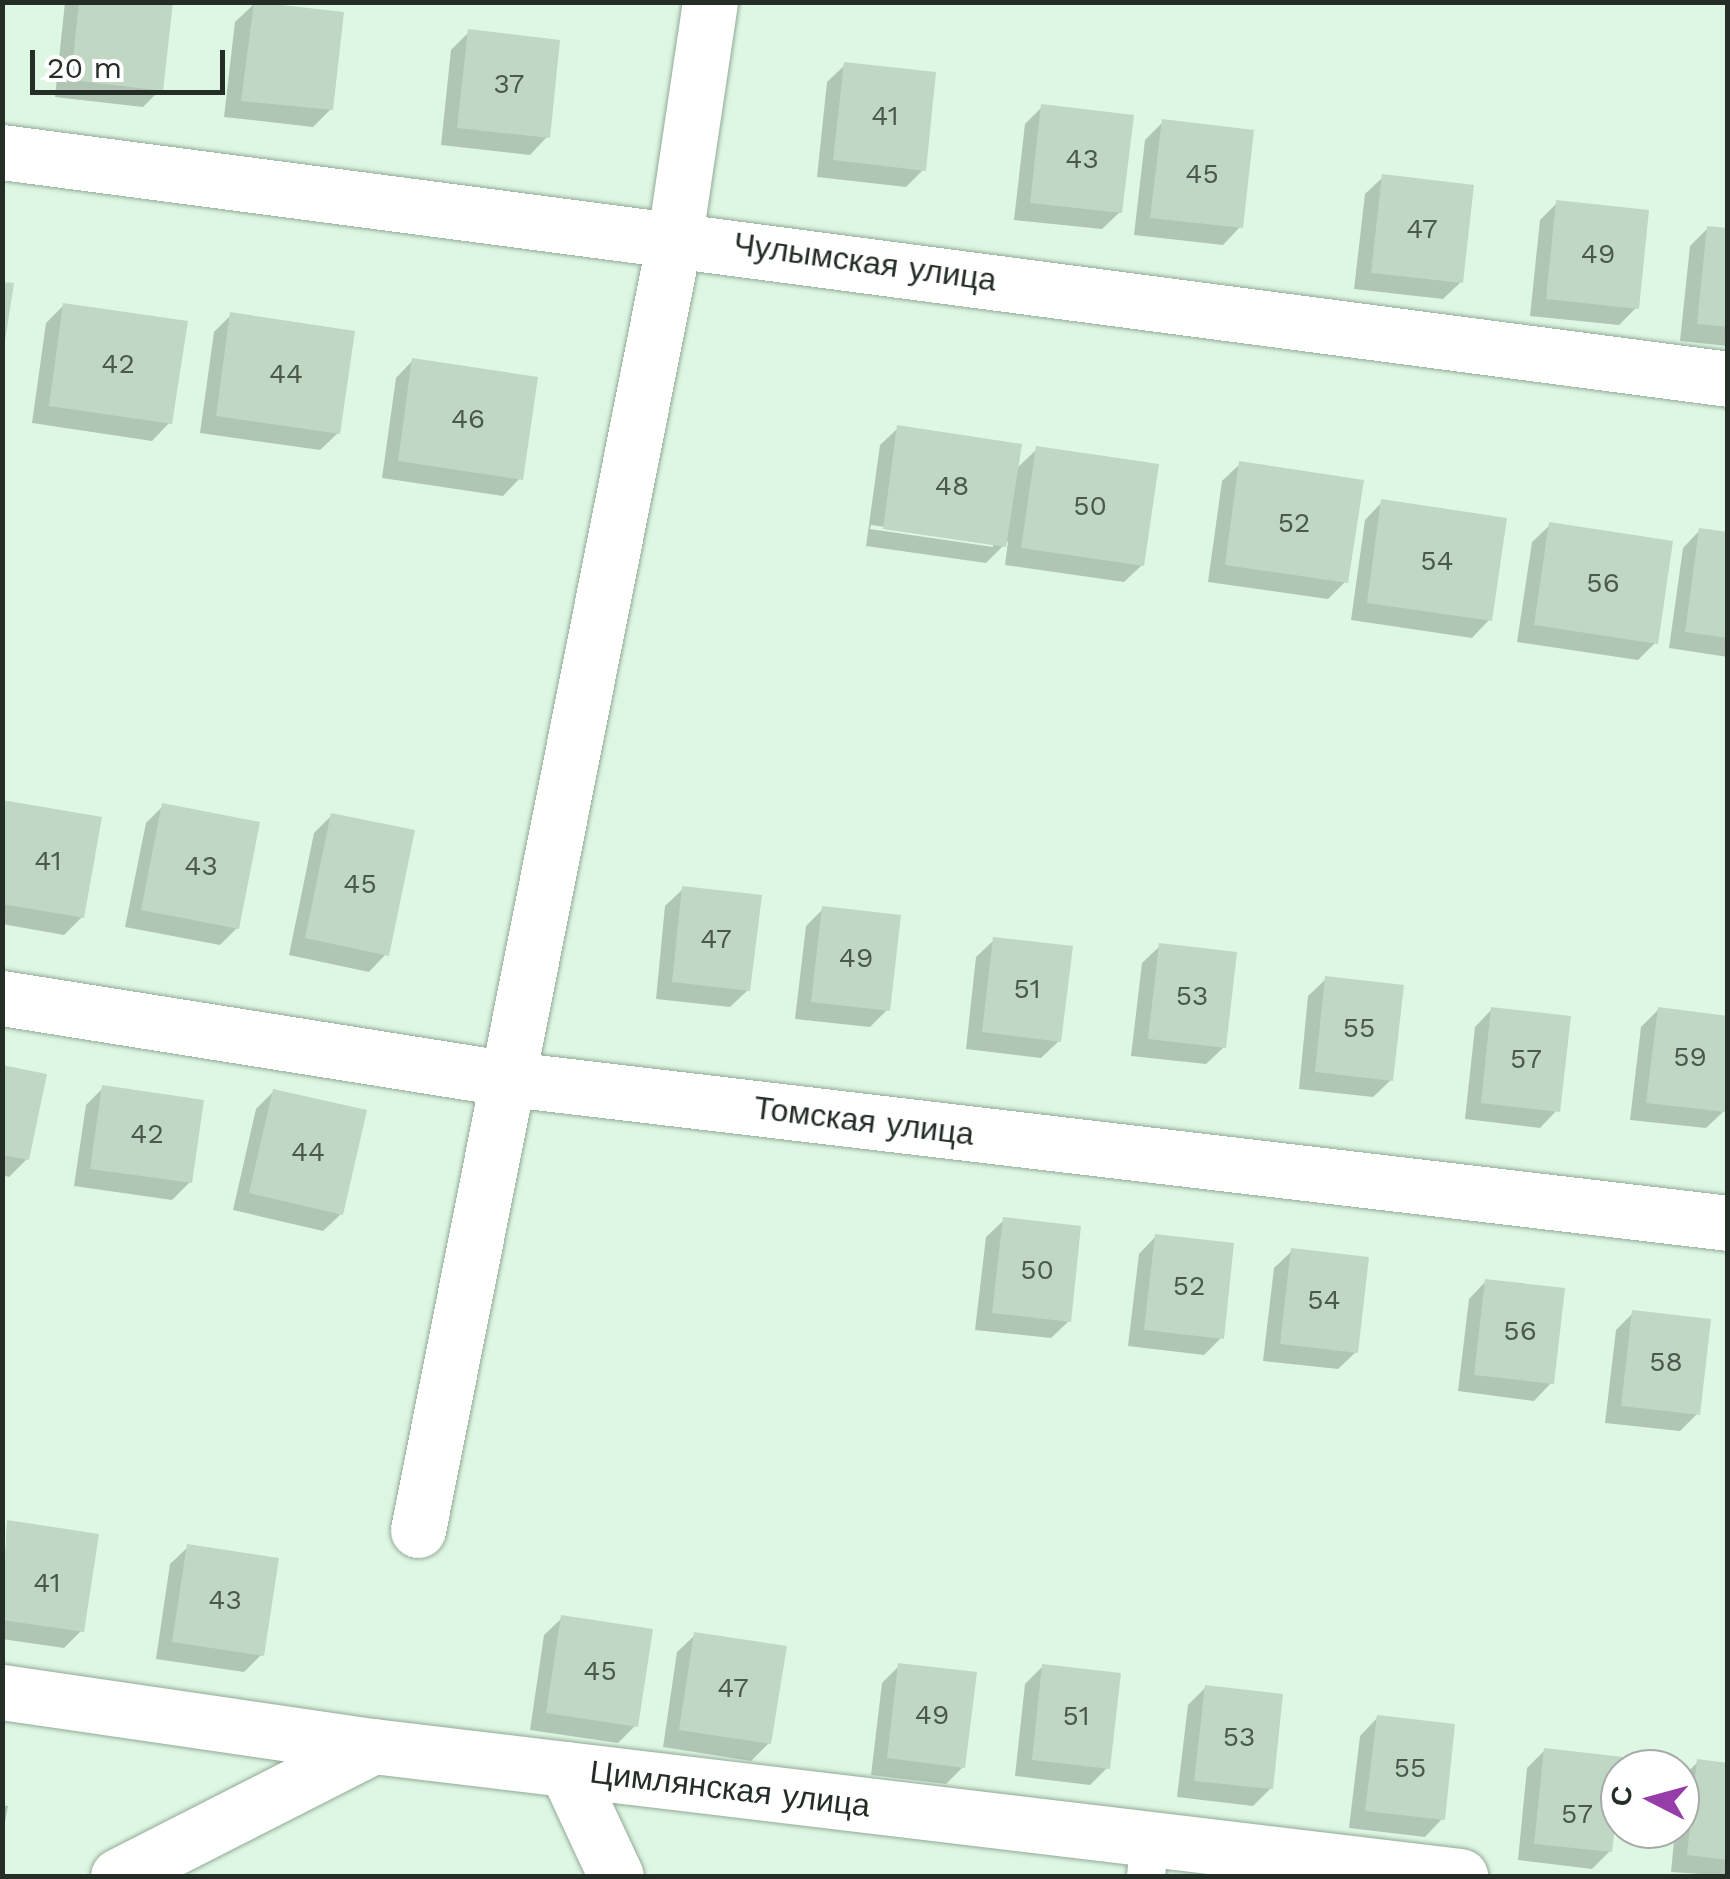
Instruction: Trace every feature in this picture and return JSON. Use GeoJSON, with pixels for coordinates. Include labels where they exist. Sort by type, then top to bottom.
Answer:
{"type":"FeatureCollection","features":[{"type":"Feature","properties":{"kind":"street"},"geometry":{"type":"LineString","coordinates":[[418,1530],[675,236],[710,2]]}},
{"type":"Feature","properties":{"kind":"street","name":"Чулымская улица"},"geometry":{"type":"LineString","coordinates":[[2,152],[675,236],[1728,379]]}},
{"type":"Feature","properties":{"kind":"street","name":"Томская улица"},"geometry":{"type":"LineString","coordinates":[[2,998],[510,1079],[1728,1223]]}},
{"type":"Feature","properties":{"kind":"street","name":"Цимлянская улица"},"geometry":{"type":"LineString","coordinates":[[2,1692],[373,1746],[566,1769],[1148,1858],[1460,1876]]}},
{"type":"Feature","properties":{"kind":"street"},"geometry":{"type":"LineString","coordinates":[[118,1876],[373,1746]]}},
{"type":"Feature","properties":{"kind":"street"},"geometry":{"type":"LineString","coordinates":[[566,1769],[616,1876]]}},
{"type":"Feature","properties":{"kind":"building"},"geometry":{"type":"Polygon","coordinates":[[[79,2],[173,2],[163,91],[71,80],[79,2]]]}},
{"type":"Feature","properties":{"kind":"building"},"geometry":{"type":"Polygon","coordinates":[[[254,2],[344,12],[333,110],[241,101],[254,2]]]}},
{"type":"Feature","properties":{"kind":"building"},"geometry":{"type":"Polygon","coordinates":[[[468,29],[560,40],[550,138],[457,128],[468,29]]]}},
{"type":"Feature","properties":{"kind":"building"},"geometry":{"type":"Polygon","coordinates":[[[844,62],[936,72],[926,171],[833,160],[844,62]]]}},
{"type":"Feature","properties":{"kind":"building"},"geometry":{"type":"Polygon","coordinates":[[[1041,104],[1134,115],[1122,213],[1030,203],[1041,104]]]}},
{"type":"Feature","properties":{"kind":"building"},"geometry":{"type":"Polygon","coordinates":[[[1162,119],[1254,130],[1243,228],[1150,218],[1162,119]]]}},
{"type":"Feature","properties":{"kind":"building"},"geometry":{"type":"Polygon","coordinates":[[[1382,174],[1474,185],[1463,283],[1371,273],[1382,174]]]}},
{"type":"Feature","properties":{"kind":"building"},"geometry":{"type":"Polygon","coordinates":[[[1556,200],[1649,210],[1639,309],[1546,299],[1556,200]]]}},
{"type":"Feature","properties":{"kind":"building"},"geometry":{"type":"Polygon","coordinates":[[[1707,226],[1728,228],[1728,327],[1697,324],[1707,226]]]}},
{"type":"Feature","properties":{"kind":"building"},"geometry":{"type":"Polygon","coordinates":[[[2,282],[14,283],[5,341],[2,341],[2,282]]]}},
{"type":"Feature","properties":{"kind":"building"},"geometry":{"type":"Polygon","coordinates":[[[63,303],[188,321],[172,424],[49,406],[63,303]]]}},
{"type":"Feature","properties":{"kind":"building"},"geometry":{"type":"Polygon","coordinates":[[[230,312],[355,331],[340,434],[216,416],[230,312]]]}},
{"type":"Feature","properties":{"kind":"building"},"geometry":{"type":"Polygon","coordinates":[[[412,358],[538,377],[523,480],[398,461],[412,358]]]}},
{"type":"Feature","properties":{"kind":"building"},"geometry":{"type":"Polygon","coordinates":[[[897,425],[1022,444],[1006,547],[883,529],[897,425]]]}},
{"type":"Feature","properties":{"kind":"building"},"geometry":{"type":"Polygon","coordinates":[[[1036,446],[1159,464],[1144,566],[1021,548],[1036,446]]]}},
{"type":"Feature","properties":{"kind":"building"},"geometry":{"type":"Polygon","coordinates":[[[1239,461],[1364,480],[1348,583],[1225,565],[1239,461]]]}},
{"type":"Feature","properties":{"kind":"building"},"geometry":{"type":"Polygon","coordinates":[[[1381,499],[1507,518],[1492,621],[1367,603],[1381,499]]]}},
{"type":"Feature","properties":{"kind":"building"},"geometry":{"type":"Polygon","coordinates":[[[1549,522],[1673,541],[1658,644],[1534,625],[1549,522]]]}},
{"type":"Feature","properties":{"kind":"building"},"geometry":{"type":"Polygon","coordinates":[[[1699,528],[1728,532],[1728,638],[1685,632],[1699,528]]]}},
{"type":"Feature","properties":{"kind":"building"},"geometry":{"type":"Polygon","coordinates":[[[2,800],[102,817],[84,918],[2,904],[2,800]]]}},
{"type":"Feature","properties":{"kind":"building"},"geometry":{"type":"Polygon","coordinates":[[[162,803],[260,822],[239,929],[141,910],[162,803]]]}},
{"type":"Feature","properties":{"kind":"building"},"geometry":{"type":"Polygon","coordinates":[[[331,813],[415,830],[389,956],[305,938],[331,813]]]}},
{"type":"Feature","properties":{"kind":"building"},"geometry":{"type":"Polygon","coordinates":[[[682,886],[762,895],[750,991],[672,982],[682,886]]]}},
{"type":"Feature","properties":{"kind":"building"},"geometry":{"type":"Polygon","coordinates":[[[822,906],[901,915],[890,1011],[811,1002],[822,906]]]}},
{"type":"Feature","properties":{"kind":"building"},"geometry":{"type":"Polygon","coordinates":[[[993,937],[1073,946],[1061,1042],[982,1032],[993,937]]]}},
{"type":"Feature","properties":{"kind":"building"},"geometry":{"type":"Polygon","coordinates":[[[1159,943],[1237,952],[1226,1048],[1148,1039],[1159,943]]]}},
{"type":"Feature","properties":{"kind":"building"},"geometry":{"type":"Polygon","coordinates":[[[1325,976],[1404,985],[1393,1081],[1315,1072],[1325,976]]]}},
{"type":"Feature","properties":{"kind":"building"},"geometry":{"type":"Polygon","coordinates":[[[1491,1007],[1571,1016],[1560,1112],[1481,1103],[1491,1007]]]}},
{"type":"Feature","properties":{"kind":"building"},"geometry":{"type":"Polygon","coordinates":[[[1658,1007],[1728,1016],[1726,1112],[1646,1103],[1658,1007]]]}},
{"type":"Feature","properties":{"kind":"building"},"geometry":{"type":"Polygon","coordinates":[[[2,1065],[47,1074],[29,1160],[2,1155],[2,1065]]]}},
{"type":"Feature","properties":{"kind":"building"},"geometry":{"type":"Polygon","coordinates":[[[102,1085],[204,1100],[192,1183],[90,1169],[102,1085]]]}},
{"type":"Feature","properties":{"kind":"building"},"geometry":{"type":"Polygon","coordinates":[[[273,1089],[367,1110],[343,1215],[249,1193],[273,1089]]]}},
{"type":"Feature","properties":{"kind":"building"},"geometry":{"type":"Polygon","coordinates":[[[1003,1217],[1081,1226],[1071,1322],[992,1313],[1003,1217]]]}},
{"type":"Feature","properties":{"kind":"building"},"geometry":{"type":"Polygon","coordinates":[[[1155,1234],[1234,1243],[1224,1339],[1144,1330],[1155,1234]]]}},
{"type":"Feature","properties":{"kind":"building"},"geometry":{"type":"Polygon","coordinates":[[[1291,1248],[1369,1257],[1358,1353],[1280,1344],[1291,1248]]]}},
{"type":"Feature","properties":{"kind":"building"},"geometry":{"type":"Polygon","coordinates":[[[1485,1279],[1565,1288],[1554,1384],[1474,1375],[1485,1279]]]}},
{"type":"Feature","properties":{"kind":"building"},"geometry":{"type":"Polygon","coordinates":[[[1632,1310],[1711,1319],[1700,1415],[1621,1406],[1632,1310]]]}},
{"type":"Feature","properties":{"kind":"building"},"geometry":{"type":"Polygon","coordinates":[[[7,1520],[99,1534],[84,1632],[2,1620],[7,1520]]]}},
{"type":"Feature","properties":{"kind":"building"},"geometry":{"type":"Polygon","coordinates":[[[187,1544],[279,1558],[264,1656],[172,1642],[187,1544]]]}},
{"type":"Feature","properties":{"kind":"building"},"geometry":{"type":"Polygon","coordinates":[[[561,1615],[653,1629],[638,1727],[546,1713],[561,1615]]]}},
{"type":"Feature","properties":{"kind":"building"},"geometry":{"type":"Polygon","coordinates":[[[694,1632],[787,1646],[771,1744],[679,1730],[694,1632]]]}},
{"type":"Feature","properties":{"kind":"building"},"geometry":{"type":"Polygon","coordinates":[[[898,1663],[977,1672],[965,1768],[887,1758],[898,1663]]]}},
{"type":"Feature","properties":{"kind":"building"},"geometry":{"type":"Polygon","coordinates":[[[1042,1664],[1121,1673],[1110,1769],[1032,1760],[1042,1664]]]}},
{"type":"Feature","properties":{"kind":"building"},"geometry":{"type":"Polygon","coordinates":[[[1205,1685],[1283,1694],[1273,1789],[1194,1781],[1205,1685]]]}},
{"type":"Feature","properties":{"kind":"building"},"geometry":{"type":"Polygon","coordinates":[[[1377,1715],[1455,1724],[1445,1820],[1365,1811],[1377,1715]]]}},
{"type":"Feature","properties":{"kind":"building"},"geometry":{"type":"Polygon","coordinates":[[[1544,1748],[1600,1754],[1600,1849],[1612,1852],[1534,1844],[1544,1748]]]}},
{"type":"Feature","properties":{"kind":"building"},"geometry":{"type":"Polygon","coordinates":[[[1700,1759],[1728,1763],[1728,1860],[1687,1855],[1688,1849],[1700,1849],[1700,1759]]]}}]}
